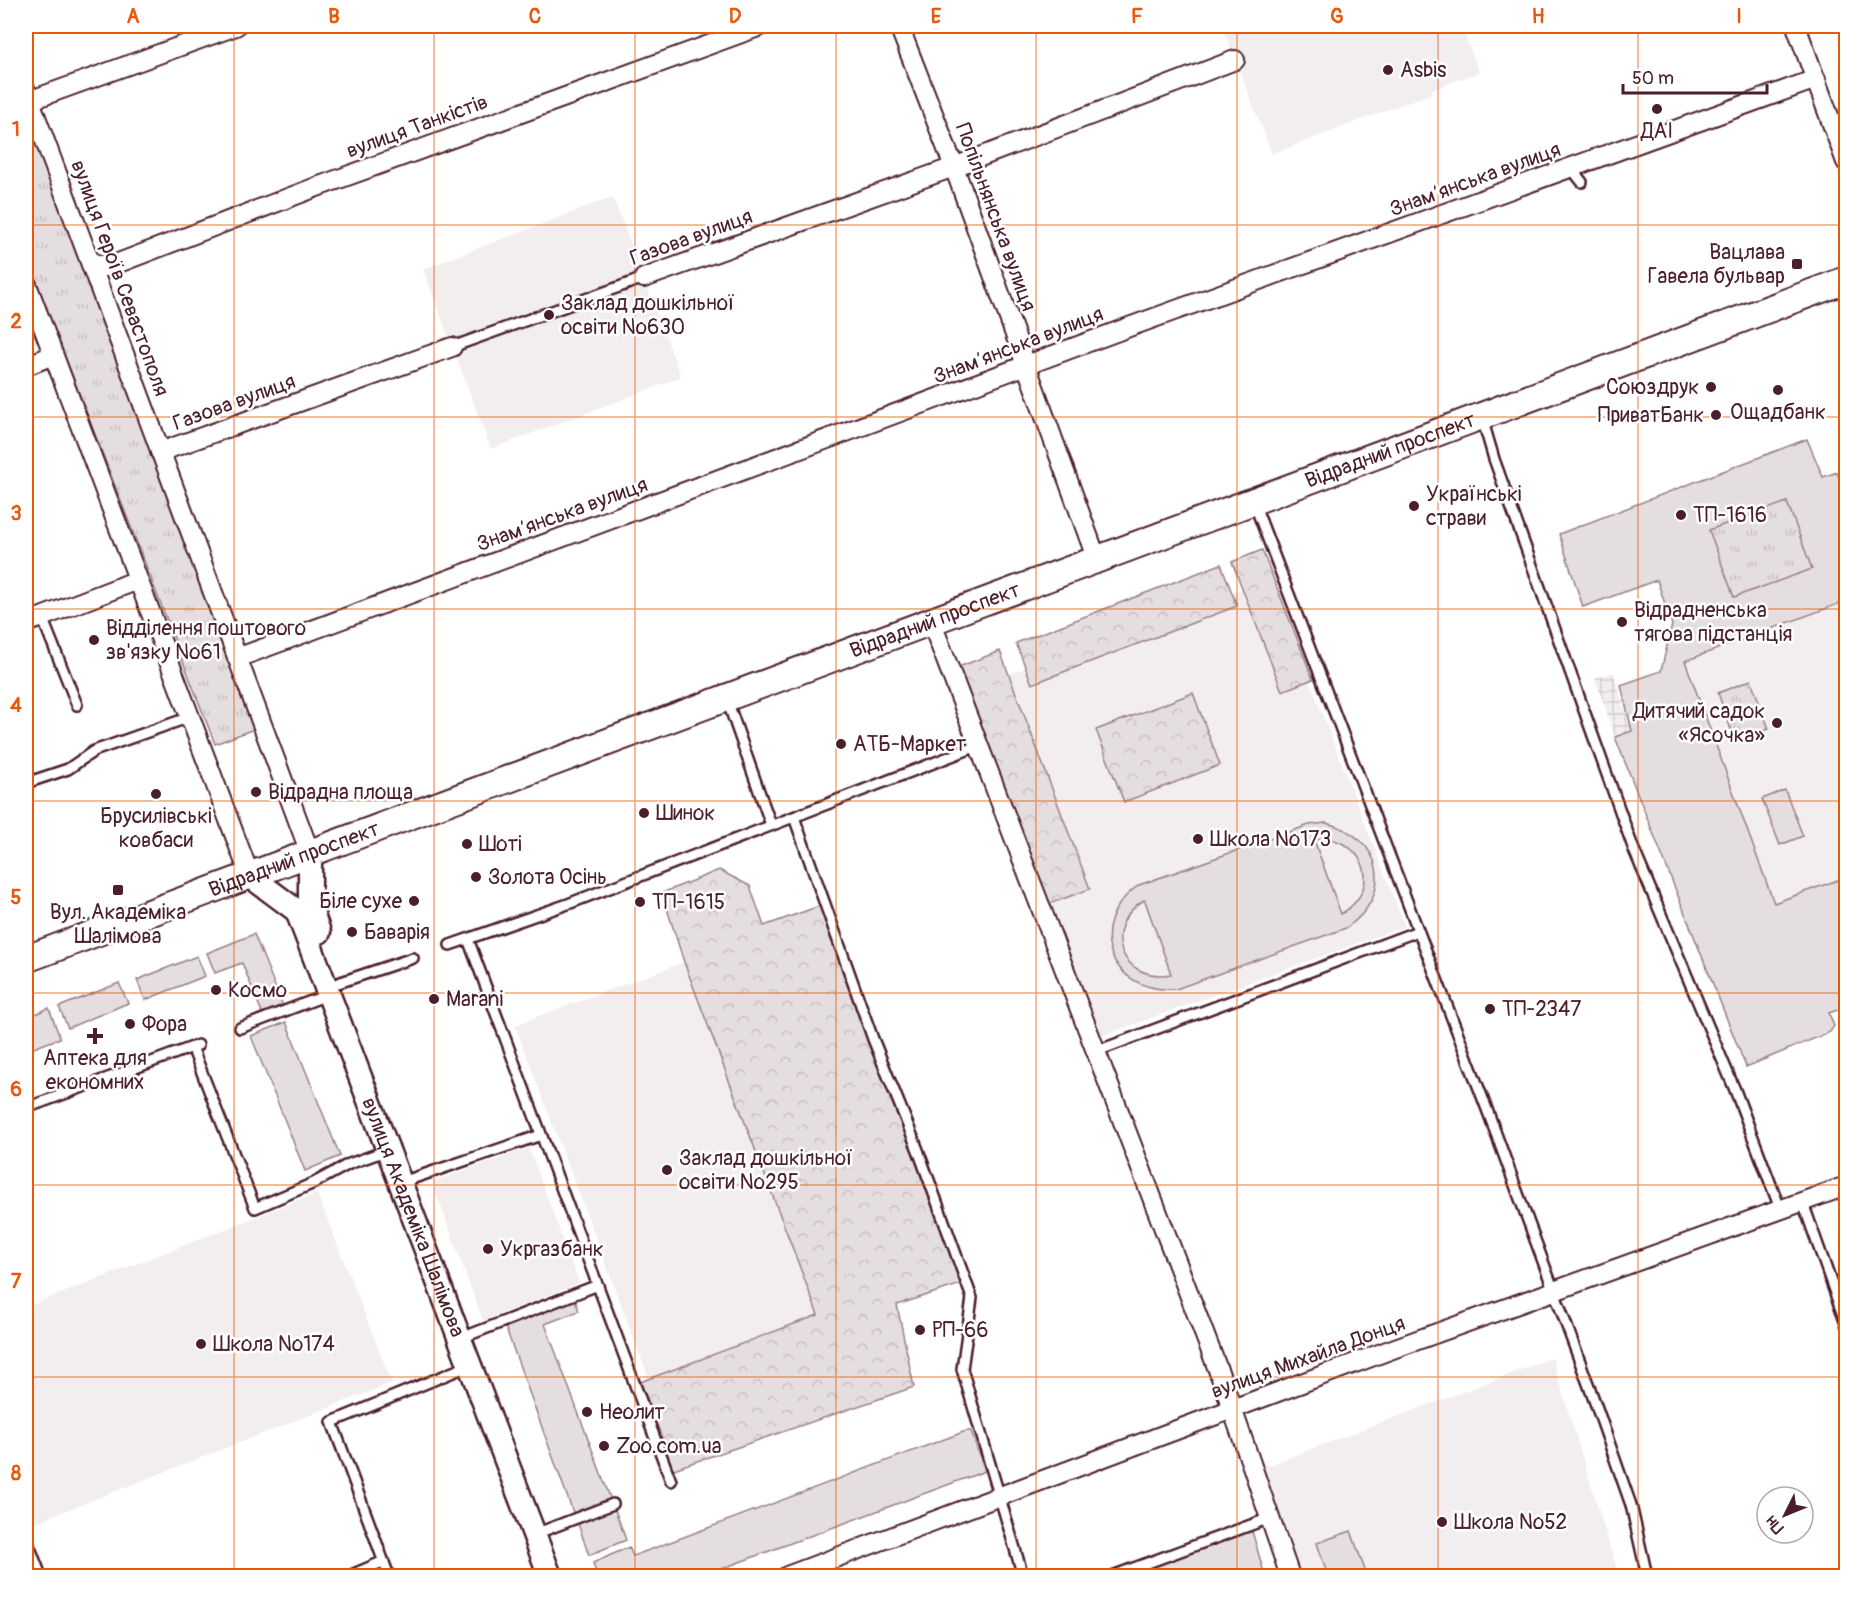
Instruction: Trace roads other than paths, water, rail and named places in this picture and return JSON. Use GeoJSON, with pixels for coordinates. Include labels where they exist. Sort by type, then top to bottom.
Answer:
{"type":"FeatureCollection","features":[{"type":"Feature","properties":{"kind":"main road","name":"Відрадний проспект"},"geometry":{"type":"LineString","coordinates":[[26,959],[1846,280]]}},
{"type":"Feature","properties":{"kind":"street"},"geometry":{"type":"LineString","coordinates":[[27,97],[237,26]]}},
{"type":"Feature","properties":{"kind":"street","name":"вулиця Танкістів"},"geometry":{"type":"LineString","coordinates":[[90,262],[108,267],[314,188],[761,26]]}},
{"type":"Feature","properties":{"kind":"street","name":"Попільнянська вулиця"},"geometry":{"type":"LineString","coordinates":[[899,26],[954,166],[1097,560]]}},
{"type":"Feature","properties":{"kind":"street"},"geometry":{"type":"LineString","coordinates":[[1796,26],[1846,162]]}},
{"type":"Feature","properties":{"kind":"street","name":"Газова вулиця"},"geometry":{"type":"LineString","coordinates":[[644,278],[954,166],[1235,60]]}},
{"type":"Feature","properties":{"kind":"street","name":"Знамʼянська вулиця"},"geometry":{"type":"LineString","coordinates":[[237,658],[1027,366],[1576,175],[1816,79]]}},
{"type":"Feature","properties":{"kind":"street","name":"вулиця Героїв Севастополя"},"geometry":{"type":"LineString","coordinates":[[27,97],[310,853]]}},
{"type":"Feature","properties":{"kind":"street"},"geometry":{"type":"LineString","coordinates":[[26,282],[250,876]]}},
{"type":"Feature","properties":{"kind":"street","name":"Газова вулиця"},"geometry":{"type":"LineString","coordinates":[[160,452],[452,347]]}},
{"type":"Feature","properties":{"kind":"street"},"geometry":{"type":"LineString","coordinates":[[26,366],[53,356]]}},
{"type":"Feature","properties":{"kind":"street"},"geometry":{"type":"LineString","coordinates":[[34,620],[138,580]]}},
{"type":"Feature","properties":{"kind":"street"},"geometry":{"type":"LineString","coordinates":[[931,621],[1233,1408],[1290,1576]]}},
{"type":"Feature","properties":{"kind":"street","name":"вулиця Академіка Шалімова"},"geometry":{"type":"LineString","coordinates":[[310,853],[310,907],[334,988],[390,1149],[550,1576]]}},
{"type":"Feature","properties":{"kind":"street","name":"вулиця Академіка Шалімова"},"geometry":{"type":"LineString","coordinates":[[250,876],[297,911],[334,988],[411,1179],[560,1576]]}},
{"type":"Feature","properties":{"kind":"street","name":"вулиця Михайла Донця"},"geometry":{"type":"LineString","coordinates":[[787,1576],[1233,1408],[1846,1186]]}},
{"type":"Feature","properties":{"kind":"lane","name":"Газова вулиця"},"geometry":{"type":"LineString","coordinates":[[452,347],[644,278]]}},
{"type":"Feature","properties":{"kind":"lane"},"geometry":{"type":"LineString","coordinates":[[1481,416],[1494,459],[1634,850],[1735,1090],[1781,1211]]}},
{"type":"Feature","properties":{"kind":"lane"},"geometry":{"type":"LineString","coordinates":[[1254,501],[1554,1291],[1631,1505],[1647,1576]]}},
{"type":"Feature","properties":{"kind":"lane"},"geometry":{"type":"LineString","coordinates":[[34,620],[77,705]]}},
{"type":"Feature","properties":{"kind":"lane"},"geometry":{"type":"LineString","coordinates":[[726,698],[771,825]]}},
{"type":"Feature","properties":{"kind":"lane"},"geometry":{"type":"LineString","coordinates":[[26,783],[68,769],[94,751],[190,717]]}},
{"type":"Feature","properties":{"kind":"lane"},"geometry":{"type":"LineString","coordinates":[[450,945],[568,904],[980,745]]}},
{"type":"Feature","properties":{"kind":"lane"},"geometry":{"type":"LineString","coordinates":[[794,816],[873,1039],[918,1150],[972,1298],[962,1369],[998,1498],[1023,1576]]}},
{"type":"Feature","properties":{"kind":"lane"},"geometry":{"type":"LineString","coordinates":[[1097,1051],[1418,931]]}},
{"type":"Feature","properties":{"kind":"lane"},"geometry":{"type":"LineString","coordinates":[[468,939],[671,1480]]}},
{"type":"Feature","properties":{"kind":"lane"},"geometry":{"type":"LineString","coordinates":[[240,1028],[334,988],[413,958]]}},
{"type":"Feature","properties":{"kind":"lane"},"geometry":{"type":"LineString","coordinates":[[26,1108],[195,1046],[255,1208],[314,1183],[349,1164],[390,1149]]}},
{"type":"Feature","properties":{"kind":"lane"},"geometry":{"type":"LineString","coordinates":[[411,1179],[542,1135]]}},
{"type":"Feature","properties":{"kind":"lane"},"geometry":{"type":"LineString","coordinates":[[1803,1203],[1846,1324]]}},
{"type":"Feature","properties":{"kind":"lane"},"geometry":{"type":"LineString","coordinates":[[469,1335],[598,1285]]}},
{"type":"Feature","properties":{"kind":"lane"},"geometry":{"type":"LineString","coordinates":[[388,1576],[332,1422],[470,1365]]}},
{"type":"Feature","properties":{"kind":"lane"},"geometry":{"type":"LineString","coordinates":[[543,1531],[612,1504]]}},
{"type":"Feature","properties":{"kind":"lane"},"geometry":{"type":"LineString","coordinates":[[1112,1576],[1270,1518]]}},
{"type":"Feature","properties":{"kind":"lane"},"geometry":{"type":"LineString","coordinates":[[26,1546],[29,1545],[41,1576]]}},
{"type":"Feature","properties":{"kind":"lane"},"geometry":{"type":"LineString","coordinates":[[349,1576],[382,1562]]}},
{"type":"Feature","properties":{"kind":"place","name":"Asbis"},"geometry":{"type":"Point","coordinates":[1388,70]}},
{"type":"Feature","properties":{"kind":"place","name":"ДАІ"},"geometry":{"type":"Point","coordinates":[1657,109]}},
{"type":"Feature","properties":{"kind":"place","name":"Вацлава Гавела бульвар"},"geometry":{"type":"Point","coordinates":[1797,264]}},
{"type":"Feature","properties":{"kind":"place","name":"Заклад дошкільної освіти №630"},"geometry":{"type":"Point","coordinates":[549,315]}},
{"type":"Feature","properties":{"kind":"place","name":"Союздрук"},"geometry":{"type":"Point","coordinates":[1711,387]}},
{"type":"Feature","properties":{"kind":"place","name":"Ощадбанк"},"geometry":{"type":"Point","coordinates":[1778,390]}},
{"type":"Feature","properties":{"kind":"place","name":"ПриватБанк"},"geometry":{"type":"Point","coordinates":[1716,415]}},
{"type":"Feature","properties":{"kind":"place","name":"Українські страви"},"geometry":{"type":"Point","coordinates":[1414,506]}},
{"type":"Feature","properties":{"kind":"place","name":"ТП-1616"},"geometry":{"type":"Point","coordinates":[1681,515]}},
{"type":"Feature","properties":{"kind":"place","name":"Відрадненська тягова підстанція"},"geometry":{"type":"Point","coordinates":[1622,622]}},
{"type":"Feature","properties":{"kind":"place","name":"Відділення поштового зв'язку №61"},"geometry":{"type":"Point","coordinates":[94,640]}},
{"type":"Feature","properties":{"kind":"place","name":"Дитячий садок «Ясочка»"},"geometry":{"type":"Point","coordinates":[1777,723]}},
{"type":"Feature","properties":{"kind":"place","name":"АТБ-Маркет"},"geometry":{"type":"Point","coordinates":[841,744]}},
{"type":"Feature","properties":{"kind":"place","name":"Відрадна площа"},"geometry":{"type":"Point","coordinates":[256,792]}},
{"type":"Feature","properties":{"kind":"place","name":"Брусилівські ковбаси"},"geometry":{"type":"Point","coordinates":[156,794]}},
{"type":"Feature","properties":{"kind":"place","name":"Шинок"},"geometry":{"type":"Point","coordinates":[644,813]}},
{"type":"Feature","properties":{"kind":"place","name":"Школа №173"},"geometry":{"type":"Point","coordinates":[1198,839]}},
{"type":"Feature","properties":{"kind":"place","name":"Шоті"},"geometry":{"type":"Point","coordinates":[467,844]}},
{"type":"Feature","properties":{"kind":"place","name":"Золота Осінь"},"geometry":{"type":"Point","coordinates":[476,877]}},
{"type":"Feature","properties":{"kind":"place","name":"Вул. Академіка Шалімова"},"geometry":{"type":"Point","coordinates":[118,890]}},
{"type":"Feature","properties":{"kind":"place","name":"Біле сухе"},"geometry":{"type":"Point","coordinates":[414,901]}},
{"type":"Feature","properties":{"kind":"place","name":"ТП-1615"},"geometry":{"type":"Point","coordinates":[640,902]}},
{"type":"Feature","properties":{"kind":"place","name":"Баварія"},"geometry":{"type":"Point","coordinates":[352,932]}},
{"type":"Feature","properties":{"kind":"place","name":"Космо"},"geometry":{"type":"Point","coordinates":[216,990]}},
{"type":"Feature","properties":{"kind":"place","name":"Marani"},"geometry":{"type":"Point","coordinates":[434,999]}},
{"type":"Feature","properties":{"kind":"place","name":"ТП-2347"},"geometry":{"type":"Point","coordinates":[1490,1009]}},
{"type":"Feature","properties":{"kind":"place","name":"Фора"},"geometry":{"type":"Point","coordinates":[130,1024]}},
{"type":"Feature","properties":{"kind":"place","name":"Аптека для економних"},"geometry":{"type":"Point","coordinates":[95,1036]}},
{"type":"Feature","properties":{"kind":"place","name":"Заклад дошкільної освіти №295"},"geometry":{"type":"Point","coordinates":[667,1170]}},
{"type":"Feature","properties":{"kind":"place","name":"Укргазбанк"},"geometry":{"type":"Point","coordinates":[488,1249]}},
{"type":"Feature","properties":{"kind":"place","name":"РП-66"},"geometry":{"type":"Point","coordinates":[920,1330]}},
{"type":"Feature","properties":{"kind":"place","name":"Школа №174"},"geometry":{"type":"Point","coordinates":[201,1344]}},
{"type":"Feature","properties":{"kind":"place","name":"Неолит"},"geometry":{"type":"Point","coordinates":[587,1412]}},
{"type":"Feature","properties":{"kind":"place","name":"Zoo.com.ua"},"geometry":{"type":"Point","coordinates":[604,1446]}},
{"type":"Feature","properties":{"kind":"place","name":"Школа №52"},"geometry":{"type":"Point","coordinates":[1442,1522]}}]}
